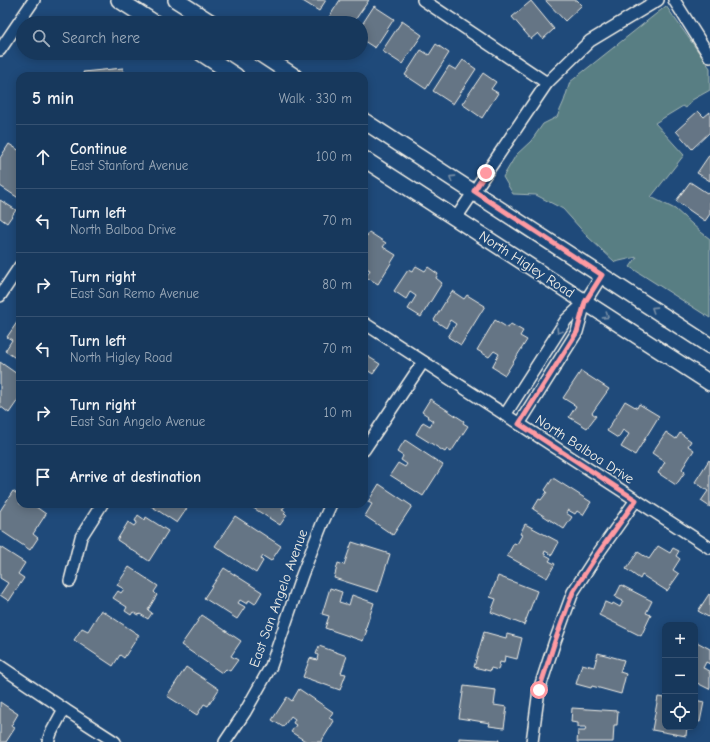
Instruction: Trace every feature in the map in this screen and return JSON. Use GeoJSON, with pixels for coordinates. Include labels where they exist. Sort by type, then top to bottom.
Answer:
{"type":"FeatureCollection","features":[{"type":"Feature","properties":{"kind":"main road"},"geometry":{"type":"LineString","coordinates":[[119,0],[144,16]]}},
{"type":"Feature","properties":{"kind":"main road"},"geometry":{"type":"LineString","coordinates":[[176,0],[201,16]]}},
{"type":"Feature","properties":{"kind":"main road"},"geometry":{"type":"LineString","coordinates":[[212,60],[230,72]]}},
{"type":"Feature","properties":{"kind":"main road"},"geometry":{"type":"LineString","coordinates":[[270,60],[288,72]]}},
{"type":"Feature","properties":{"kind":"main road"},"geometry":{"type":"LineString","coordinates":[[368,124],[474,191],[710,346]]}},
{"type":"Feature","properties":{"kind":"main road","name":"North Higley Road"},"geometry":{"type":"LineString","coordinates":[[368,162],[710,383]]}},
{"type":"Feature","properties":{"kind":"street"},"geometry":{"type":"LineString","coordinates":[[23,16],[34,0]]}},
{"type":"Feature","properties":{"kind":"street"},"geometry":{"type":"LineString","coordinates":[[423,0],[547,83]]}},
{"type":"Feature","properties":{"kind":"street"},"geometry":{"type":"LineString","coordinates":[[456,218],[547,83],[590,41],[658,0]]}},
{"type":"Feature","properties":{"kind":"street"},"geometry":{"type":"LineString","coordinates":[[674,0],[710,57]]}},
{"type":"Feature","properties":{"kind":"street"},"geometry":{"type":"LineString","coordinates":[[0,50],[16,26]]}},
{"type":"Feature","properties":{"kind":"street"},"geometry":{"type":"LineString","coordinates":[[0,296],[16,272]]}},
{"type":"Feature","properties":{"kind":"street"},"geometry":{"type":"LineString","coordinates":[[505,415],[566,320],[585,302],[602,275]]}},
{"type":"Feature","properties":{"kind":"street"},"geometry":{"type":"LineString","coordinates":[[519,424],[577,332],[585,302]]}},
{"type":"Feature","properties":{"kind":"street","name":"North Balboa Drive"},"geometry":{"type":"LineString","coordinates":[[368,326],[710,548]]}},
{"type":"Feature","properties":{"kind":"street"},"geometry":{"type":"LineString","coordinates":[[368,444],[423,362]]}},
{"type":"Feature","properties":{"kind":"street"},"geometry":{"type":"LineString","coordinates":[[532,742],[539,690],[573,592],[636,500]]}},
{"type":"Feature","properties":{"kind":"street"},"geometry":{"type":"LineString","coordinates":[[70,581],[81,537],[99,508]]}},
{"type":"Feature","properties":{"kind":"street","name":"East San Angelo Avenue"},"geometry":{"type":"LineString","coordinates":[[225,742],[245,712],[271,666],[302,576],[329,508]]}},
{"type":"Feature","properties":{"kind":"street"},"geometry":{"type":"LineString","coordinates":[[0,666],[115,742]]}},
{"type":"Feature","properties":{"kind":"street"},"geometry":{"type":"LineString","coordinates":[[48,742],[51,733],[64,709]]}},
{"type":"Feature","properties":{"kind":"green space"},"geometry":{"type":"Polygon","coordinates":[[[666,6],[710,68],[710,90],[692,100],[686,108],[683,106],[655,123],[684,155],[651,197],[675,209],[710,239],[710,318],[630,267],[637,257],[615,262],[588,237],[563,209],[536,195],[513,194],[503,177],[516,155],[531,141],[543,124],[557,117],[570,82],[666,6]]]}},
{"type":"Feature","properties":{"kind":"building"},"geometry":{"type":"Polygon","coordinates":[[[301,0],[326,0],[319,11],[301,0]]]}},
{"type":"Feature","properties":{"kind":"building"},"geometry":{"type":"Polygon","coordinates":[[[340,0],[369,0],[358,16],[330,16],[340,0]]]}},
{"type":"Feature","properties":{"kind":"building"},"geometry":{"type":"Polygon","coordinates":[[[545,0],[577,0],[582,5],[565,21],[545,0]]]}},
{"type":"Feature","properties":{"kind":"building"},"geometry":{"type":"Polygon","coordinates":[[[531,1],[554,29],[543,39],[538,33],[531,39],[512,17],[531,1]]]}},
{"type":"Feature","properties":{"kind":"building"},"geometry":{"type":"Polygon","coordinates":[[[374,6],[394,19],[375,48],[368,44],[368,16],[374,6]]]}},
{"type":"Feature","properties":{"kind":"building"},"geometry":{"type":"Polygon","coordinates":[[[402,21],[422,35],[402,64],[382,51],[402,21]]]}},
{"type":"Feature","properties":{"kind":"building"},"geometry":{"type":"Polygon","coordinates":[[[436,44],[449,53],[426,89],[405,75],[421,50],[429,55],[436,44]]]}},
{"type":"Feature","properties":{"kind":"building"},"geometry":{"type":"Polygon","coordinates":[[[463,60],[476,69],[453,104],[433,91],[449,66],[456,70],[463,60]]]}},
{"type":"Feature","properties":{"kind":"building"},"geometry":{"type":"Polygon","coordinates":[[[123,68],[124,72],[83,72],[123,68]]]}},
{"type":"Feature","properties":{"kind":"building"},"geometry":{"type":"Polygon","coordinates":[[[483,73],[496,82],[491,89],[498,93],[482,118],[462,104],[483,73]]]}},
{"type":"Feature","properties":{"kind":"building"},"geometry":{"type":"Polygon","coordinates":[[[698,111],[704,117],[710,112],[710,132],[692,149],[676,131],[698,111]]]}},
{"type":"Feature","properties":{"kind":"building"},"geometry":{"type":"Polygon","coordinates":[[[9,144],[16,148],[16,196],[0,186],[0,158],[9,144]]]}},
{"type":"Feature","properties":{"kind":"building"},"geometry":{"type":"Polygon","coordinates":[[[710,154],[710,181],[697,173],[710,154]]]}},
{"type":"Feature","properties":{"kind":"building"},"geometry":{"type":"Polygon","coordinates":[[[690,182],[710,195],[710,214],[705,221],[676,201],[690,182]]]}},
{"type":"Feature","properties":{"kind":"building"},"geometry":{"type":"Polygon","coordinates":[[[0,200],[16,210],[7,223],[0,218],[0,200]]]}},
{"type":"Feature","properties":{"kind":"building"},"geometry":{"type":"Polygon","coordinates":[[[369,232],[386,243],[383,247],[396,255],[378,284],[368,278],[370,270],[368,269],[369,232]]]}},
{"type":"Feature","properties":{"kind":"building"},"geometry":{"type":"Polygon","coordinates":[[[416,266],[425,271],[428,267],[438,274],[436,278],[442,283],[421,317],[408,309],[416,296],[410,292],[406,299],[394,291],[408,270],[412,272],[416,266]]]}},
{"type":"Feature","properties":{"kind":"building"},"geometry":{"type":"Polygon","coordinates":[[[452,291],[464,299],[467,295],[485,306],[461,345],[448,337],[456,324],[450,320],[446,328],[434,320],[452,291]]]}},
{"type":"Feature","properties":{"kind":"building"},"geometry":{"type":"Polygon","coordinates":[[[495,320],[508,328],[511,324],[523,331],[520,336],[527,340],[505,375],[492,367],[499,354],[494,351],[489,357],[477,350],[495,320]]]}},
{"type":"Feature","properties":{"kind":"building"},"geometry":{"type":"Polygon","coordinates":[[[16,324],[16,358],[5,351],[12,340],[7,337],[16,324]]]}},
{"type":"Feature","properties":{"kind":"building"},"geometry":{"type":"Polygon","coordinates":[[[368,356],[380,364],[373,374],[368,371],[368,356]]]}},
{"type":"Feature","properties":{"kind":"building"},"geometry":{"type":"Polygon","coordinates":[[[0,362],[16,373],[16,403],[9,413],[0,406],[0,362]]]}},
{"type":"Feature","properties":{"kind":"building"},"geometry":{"type":"Polygon","coordinates":[[[581,371],[609,389],[592,413],[596,416],[587,428],[569,417],[576,406],[563,398],[581,371]]]}},
{"type":"Feature","properties":{"kind":"building"},"geometry":{"type":"Polygon","coordinates":[[[430,399],[464,421],[463,423],[468,426],[451,452],[447,449],[445,452],[416,434],[423,422],[430,426],[433,421],[422,412],[430,399]]]}},
{"type":"Feature","properties":{"kind":"building"},"geometry":{"type":"Polygon","coordinates":[[[625,401],[637,408],[639,404],[659,416],[635,455],[621,447],[629,434],[623,430],[618,438],[607,431],[625,401]]]}},
{"type":"Feature","properties":{"kind":"building"},"geometry":{"type":"Polygon","coordinates":[[[666,432],[676,439],[680,433],[691,441],[688,446],[694,450],[682,469],[685,472],[676,485],[658,473],[665,462],[652,453],[666,432]]]}},
{"type":"Feature","properties":{"kind":"building"},"geometry":{"type":"Polygon","coordinates":[[[405,440],[443,465],[423,496],[390,475],[398,463],[405,467],[407,464],[401,460],[403,456],[397,452],[405,440]]]}},
{"type":"Feature","properties":{"kind":"building"},"geometry":{"type":"Polygon","coordinates":[[[709,460],[710,507],[701,501],[708,491],[695,482],[709,460]]]}},
{"type":"Feature","properties":{"kind":"building"},"geometry":{"type":"Polygon","coordinates":[[[553,478],[591,502],[583,515],[577,511],[575,514],[568,510],[566,513],[572,517],[564,529],[533,509],[539,499],[541,500],[547,492],[545,490],[553,478]]]}},
{"type":"Feature","properties":{"kind":"building"},"geometry":{"type":"Polygon","coordinates":[[[379,484],[412,506],[393,535],[365,516],[372,504],[368,502],[379,484]]]}},
{"type":"Feature","properties":{"kind":"building"},"geometry":{"type":"Polygon","coordinates":[[[13,491],[16,493],[16,508],[38,508],[46,514],[33,534],[38,538],[30,550],[0,530],[0,511],[13,491]]]}},
{"type":"Feature","properties":{"kind":"building"},"geometry":{"type":"Polygon","coordinates":[[[154,508],[187,508],[177,523],[154,508]]]}},
{"type":"Feature","properties":{"kind":"building"},"geometry":{"type":"Polygon","coordinates":[[[253,508],[284,508],[282,510],[286,512],[284,514],[287,515],[280,525],[253,508]]]}},
{"type":"Feature","properties":{"kind":"building"},"geometry":{"type":"Polygon","coordinates":[[[138,515],[145,520],[146,517],[168,531],[149,561],[117,540],[128,522],[134,526],[137,522],[135,521],[138,515]]]}},
{"type":"Feature","properties":{"kind":"building"},"geometry":{"type":"Polygon","coordinates":[[[235,516],[281,546],[271,561],[263,556],[261,559],[263,561],[256,573],[215,546],[235,516]]]}},
{"type":"Feature","properties":{"kind":"building"},"geometry":{"type":"Polygon","coordinates":[[[525,524],[559,542],[552,555],[545,551],[544,554],[551,558],[549,561],[555,564],[547,578],[507,556],[514,543],[517,544],[522,535],[520,534],[525,524]]]}},
{"type":"Feature","properties":{"kind":"building"},"geometry":{"type":"Polygon","coordinates":[[[352,542],[390,554],[378,592],[334,578],[338,563],[344,565],[352,542]]]}},
{"type":"Feature","properties":{"kind":"building"},"geometry":{"type":"Polygon","coordinates":[[[658,546],[670,553],[673,548],[679,551],[676,556],[680,559],[673,570],[679,574],[667,591],[642,575],[640,579],[626,569],[638,552],[649,559],[658,546]]]}},
{"type":"Feature","properties":{"kind":"building"},"geometry":{"type":"Polygon","coordinates":[[[0,547],[25,563],[18,574],[24,578],[9,601],[0,595],[8,583],[0,578],[0,547]]]}},
{"type":"Feature","properties":{"kind":"building"},"geometry":{"type":"Polygon","coordinates":[[[129,567],[158,586],[154,592],[157,595],[148,610],[152,613],[148,619],[133,612],[131,615],[125,611],[127,607],[113,598],[118,591],[121,593],[124,589],[117,585],[129,567]]]}},
{"type":"Feature","properties":{"kind":"building"},"geometry":{"type":"Polygon","coordinates":[[[224,568],[262,592],[255,604],[249,600],[247,604],[240,600],[238,603],[245,607],[237,619],[204,598],[224,568]]]}},
{"type":"Feature","properties":{"kind":"building"},"geometry":{"type":"Polygon","coordinates":[[[498,576],[537,591],[524,625],[491,612],[496,599],[490,597],[498,576]]]}},
{"type":"Feature","properties":{"kind":"building"},"geometry":{"type":"Polygon","coordinates":[[[621,585],[652,601],[646,613],[651,615],[641,636],[599,615],[605,602],[612,605],[613,603],[620,607],[623,601],[615,597],[621,585]]]}},
{"type":"Feature","properties":{"kind":"building"},"geometry":{"type":"Polygon","coordinates":[[[330,588],[342,592],[339,602],[349,605],[352,595],[374,603],[363,641],[325,628],[329,616],[322,614],[330,588]]]}},
{"type":"Feature","properties":{"kind":"building"},"geometry":{"type":"Polygon","coordinates":[[[709,594],[710,595],[710,618],[698,611],[709,594]]]}},
{"type":"Feature","properties":{"kind":"building"},"geometry":{"type":"Polygon","coordinates":[[[101,610],[139,635],[124,658],[120,655],[113,666],[74,640],[82,628],[88,631],[101,610]]]}},
{"type":"Feature","properties":{"kind":"building"},"geometry":{"type":"Polygon","coordinates":[[[202,615],[241,641],[231,656],[238,660],[230,671],[226,669],[222,673],[181,645],[202,615]]]}},
{"type":"Feature","properties":{"kind":"building"},"geometry":{"type":"Polygon","coordinates":[[[484,632],[506,638],[507,634],[522,638],[517,659],[505,656],[504,663],[500,662],[498,670],[491,668],[490,671],[474,667],[484,632]]]}},
{"type":"Feature","properties":{"kind":"building"},"geometry":{"type":"Polygon","coordinates":[[[698,643],[710,649],[710,664],[706,662],[703,668],[710,671],[709,689],[698,684],[698,643]]]}},
{"type":"Feature","properties":{"kind":"building"},"geometry":{"type":"Polygon","coordinates":[[[319,646],[347,656],[341,673],[346,674],[340,690],[303,677],[310,658],[317,660],[318,655],[316,654],[319,646]]]}},
{"type":"Feature","properties":{"kind":"building"},"geometry":{"type":"Polygon","coordinates":[[[598,653],[624,660],[620,672],[626,674],[621,694],[592,686],[591,688],[576,684],[582,664],[594,667],[598,653]]]}},
{"type":"Feature","properties":{"kind":"building"},"geometry":{"type":"Polygon","coordinates":[[[186,667],[219,689],[208,706],[204,704],[197,715],[167,696],[186,667]]]}},
{"type":"Feature","properties":{"kind":"building"},"geometry":{"type":"Polygon","coordinates":[[[464,686],[496,690],[494,705],[507,707],[504,728],[489,726],[490,723],[459,718],[464,686]]]}},
{"type":"Feature","properties":{"kind":"building"},"geometry":{"type":"Polygon","coordinates":[[[299,689],[333,712],[329,718],[334,721],[321,742],[307,742],[291,732],[296,725],[293,723],[295,719],[291,716],[283,727],[272,720],[287,697],[292,701],[299,689]]]}},
{"type":"Feature","properties":{"kind":"building"},"geometry":{"type":"Polygon","coordinates":[[[658,697],[662,698],[662,730],[687,730],[686,736],[652,730],[658,697]]]}},
{"type":"Feature","properties":{"kind":"building"},"geometry":{"type":"Polygon","coordinates":[[[698,701],[704,702],[700,722],[698,722],[698,701]]]}},
{"type":"Feature","properties":{"kind":"building"},"geometry":{"type":"Polygon","coordinates":[[[0,702],[18,714],[11,726],[15,728],[6,742],[0,742],[0,702]]]}},
{"type":"Feature","properties":{"kind":"building"},"geometry":{"type":"Polygon","coordinates":[[[572,708],[618,711],[617,725],[614,725],[613,742],[577,742],[578,731],[585,731],[586,727],[578,727],[578,723],[571,722],[572,708]]]}},
{"type":"Feature","properties":{"kind":"building"},"geometry":{"type":"Polygon","coordinates":[[[459,738],[500,740],[499,742],[459,742],[459,738]]]}},
{"type":"Feature","properties":{"kind":"route"},"geometry":{"type":"LineString","coordinates":[[486,173],[474,191],[602,275],[585,302],[577,332],[519,424],[636,500],[573,592],[539,690]]}}]}
